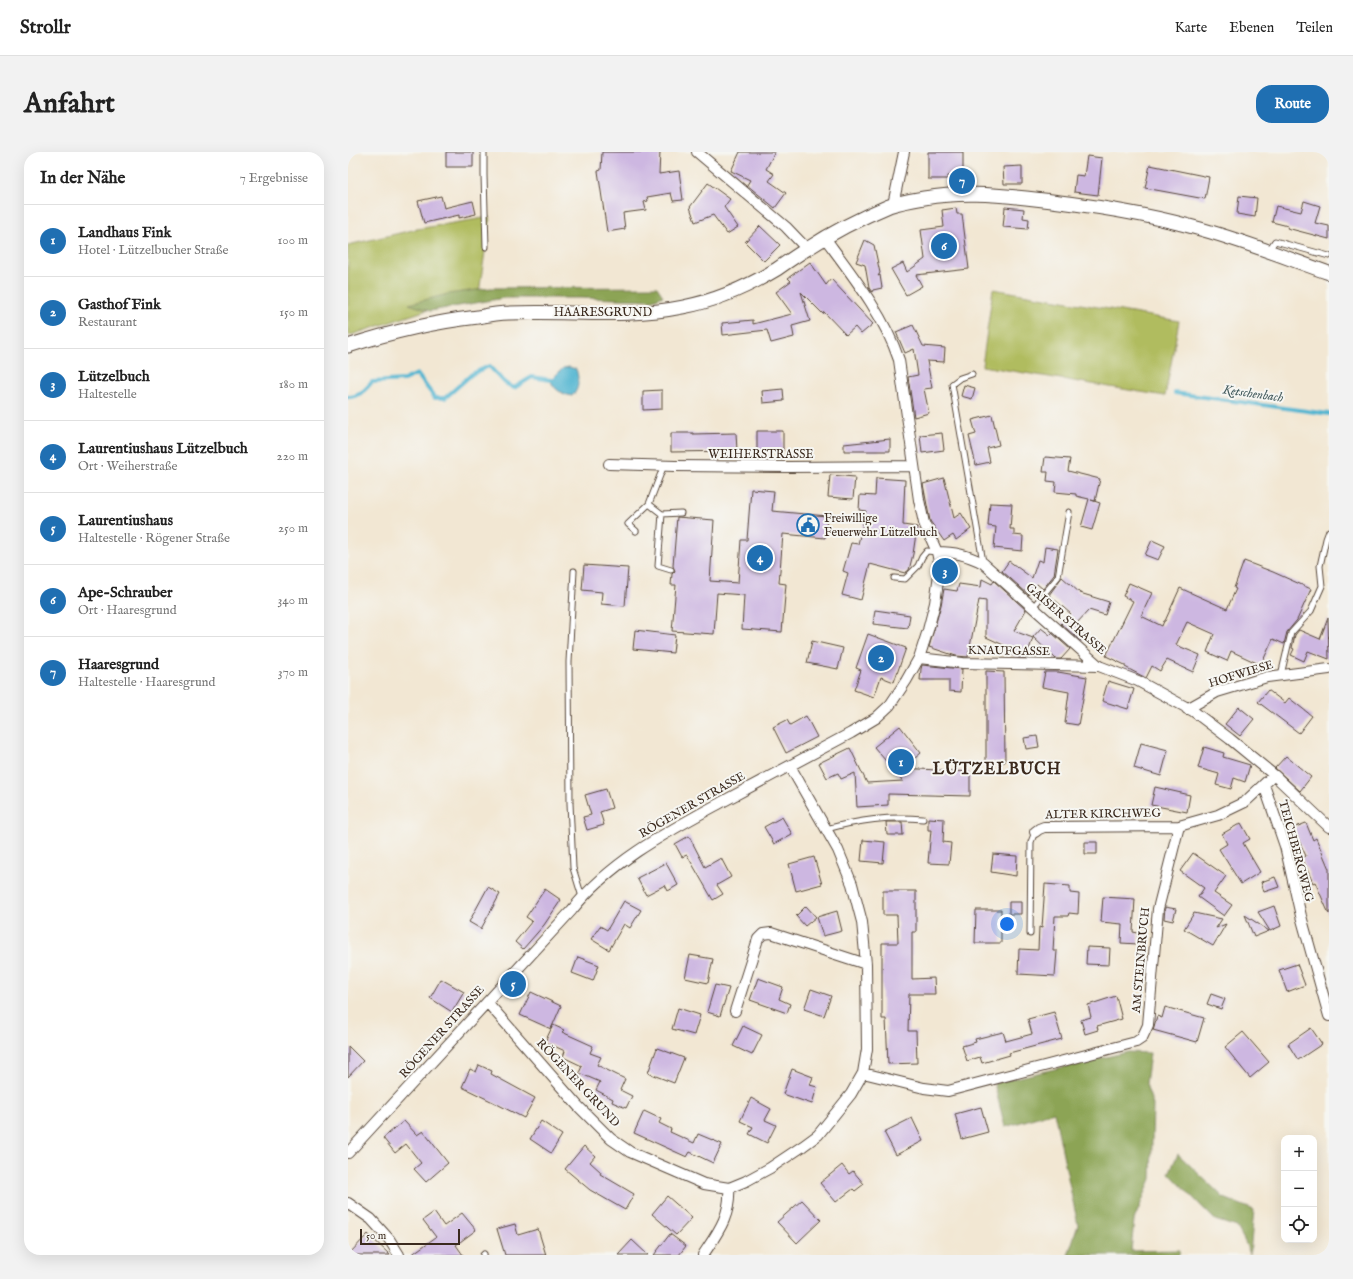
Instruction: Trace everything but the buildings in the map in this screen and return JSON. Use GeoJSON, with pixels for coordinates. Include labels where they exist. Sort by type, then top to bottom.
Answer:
{"type":"FeatureCollection","features":[{"type":"Feature","properties":{"kind":"street"},"geometry":{"type":"LineString","coordinates":[[697,152],[786,227],[807,248]]}},
{"type":"Feature","properties":{"kind":"street"},"geometry":{"type":"LineString","coordinates":[[893,205],[904,152]]}},
{"type":"Feature","properties":{"kind":"street","name":"HAARESGRUND"},"geometry":{"type":"LineString","coordinates":[[348,346],[406,329],[454,320],[506,313],[646,313],[684,307],[715,298],[752,282],[777,269],[807,248],[861,218],[893,205],[948,194],[996,195],[1061,202],[1139,214],[1194,227],[1329,273]]}},
{"type":"Feature","properties":{"kind":"street","name":"RÖGENER STRASSE"},"geometry":{"type":"LineString","coordinates":[[348,1153],[572,910],[582,897],[622,862],[666,833],[876,718],[890,704],[906,682],[919,658],[935,603],[939,573],[937,552],[924,523],[913,466],[899,360],[895,348],[874,307],[825,238]]}},
{"type":"Feature","properties":{"kind":"street","name":"WEIHERSTRASSE"},"geometry":{"type":"LineString","coordinates":[[609,464],[789,467],[913,466]]}},
{"type":"Feature","properties":{"kind":"street","name":"GAISER STRASSE"},"geometry":{"type":"LineString","coordinates":[[937,552],[954,552],[983,563],[1099,666],[1138,681],[1192,711],[1230,739],[1274,775],[1329,827]]}},
{"type":"Feature","properties":{"kind":"street","name":"KNAUFGASSE"},"geometry":{"type":"LineString","coordinates":[[919,658],[963,663],[1099,666]]}},
{"type":"Feature","properties":{"kind":"street","name":"HOFWIESE"},"geometry":{"type":"LineString","coordinates":[[1187,708],[1217,692],[1267,677],[1329,669]]}},
{"type":"Feature","properties":{"kind":"street"},"geometry":{"type":"LineString","coordinates":[[704,1255],[724,1222],[730,1198],[729,1188],[770,1168],[818,1135],[851,1094],[863,1073],[867,1049],[866,964],[862,922],[852,884],[838,850],[790,766]]}},
{"type":"Feature","properties":{"kind":"street"},"geometry":{"type":"LineString","coordinates":[[1179,826],[1218,815],[1245,802],[1274,775]]}},
{"type":"Feature","properties":{"kind":"street","name":"TEICHBERGWEG"},"geometry":{"type":"LineString","coordinates":[[1264,785],[1285,846],[1300,916],[1329,1016]]}},
{"type":"Feature","properties":{"kind":"street","name":"ALTER KIRCHWEG"},"geometry":{"type":"LineString","coordinates":[[1035,832],[1039,828],[1044,827],[1179,826]]}},
{"type":"Feature","properties":{"kind":"street","name":"AM STEINBRUCH"},"geometry":{"type":"LineString","coordinates":[[863,1073],[924,1088],[948,1091],[1136,1042],[1142,1038],[1149,1019],[1158,910],[1179,826]]}},
{"type":"Feature","properties":{"kind":"street"},"geometry":{"type":"LineString","coordinates":[[735,1011],[758,939],[763,934],[771,933],[866,964]]}},
{"type":"Feature","properties":{"kind":"street","name":"RÖGENER GRUND"},"geometry":{"type":"LineString","coordinates":[[487,1002],[578,1106],[611,1138],[630,1152],[704,1184],[729,1188]]}},
{"type":"Feature","properties":{"kind":"street"},"geometry":{"type":"LineString","coordinates":[[348,1203],[371,1219],[389,1239],[399,1255]]}},
{"type":"Feature","properties":{"kind":"lane"},"geometry":{"type":"LineString","coordinates":[[484,152],[486,247]]}},
{"type":"Feature","properties":{"kind":"lane"},"geometry":{"type":"LineString","coordinates":[[1268,251],[1274,241],[1329,256]]}},
{"type":"Feature","properties":{"kind":"lane"},"geometry":{"type":"LineString","coordinates":[[972,374],[960,378],[952,384],[983,563]]}},
{"type":"Feature","properties":{"kind":"lane"},"geometry":{"type":"LineString","coordinates":[[636,531],[628,524],[649,504],[664,465]]}},
{"type":"Feature","properties":{"kind":"lane"},"geometry":{"type":"LineString","coordinates":[[649,504],[662,514],[681,513]]}},
{"type":"Feature","properties":{"kind":"lane"},"geometry":{"type":"LineString","coordinates":[[1033,607],[1058,577],[1069,512]]}},
{"type":"Feature","properties":{"kind":"lane"},"geometry":{"type":"LineString","coordinates":[[662,514],[658,566],[671,570]]}},
{"type":"Feature","properties":{"kind":"lane"},"geometry":{"type":"LineString","coordinates":[[1281,675],[1291,633],[1311,610],[1322,586],[1320,566],[1329,531]]}},
{"type":"Feature","properties":{"kind":"lane"},"geometry":{"type":"LineString","coordinates":[[894,578],[905,579],[918,566],[922,556],[927,551],[937,552]]}},
{"type":"Feature","properties":{"kind":"lane"},"geometry":{"type":"LineString","coordinates":[[574,571],[569,662],[570,803],[573,868],[582,897]]}},
{"type":"Feature","properties":{"kind":"lane"},"geometry":{"type":"LineString","coordinates":[[826,829],[856,821],[882,818],[901,817],[923,819]]}},
{"type":"Feature","properties":{"kind":"lane","name":"ALTER KIRCHWEG"},"geometry":{"type":"LineString","coordinates":[[1030,934],[1031,842],[1035,832]]}},
{"type":"Feature","properties":{"kind":"green space"},"geometry":{"type":"Polygon","coordinates":[[[490,217],[479,293],[348,336],[348,245],[417,229],[490,217]]]}},
{"type":"Feature","properties":{"kind":"green space"},"geometry":{"type":"Polygon","coordinates":[[[657,287],[663,296],[653,300],[504,298],[430,311],[409,304],[448,294],[490,288],[657,287]]]}},
{"type":"Feature","properties":{"kind":"green space"},"geometry":{"type":"Polygon","coordinates":[[[993,289],[1179,321],[1165,396],[982,366],[993,289]]]}},
{"type":"Feature","properties":{"kind":"green space"},"geometry":{"type":"Polygon","coordinates":[[[1128,1052],[1150,1053],[1146,1084],[1153,1105],[1151,1179],[1134,1220],[1131,1251],[1180,1250],[1179,1255],[1068,1255],[1078,1225],[1054,1112],[1005,1127],[994,1083],[1128,1052]]]}},
{"type":"Feature","properties":{"kind":"green space"},"geometry":{"type":"Polygon","coordinates":[[[1178,1154],[1224,1198],[1254,1210],[1250,1254],[1237,1227],[1215,1220],[1169,1173],[1178,1154]]]}},
{"type":"Feature","properties":{"kind":"water"},"geometry":{"type":"Polygon","coordinates":[[[569,367],[576,369],[578,376],[578,387],[572,396],[559,391],[551,380],[563,368],[569,367]]]}},
{"type":"Feature","properties":{"kind":"waterway"},"geometry":{"type":"LineString","coordinates":[[348,397],[359,394],[372,382],[404,380],[417,374],[435,398],[445,398],[472,374],[489,366],[505,383],[514,388],[532,377],[551,380]]}},
{"type":"Feature","properties":{"kind":"waterway","name":"Ketschenbach"},"geometry":{"type":"LineString","coordinates":[[1175,393],[1329,414]]}},
{"type":"Feature","properties":{"kind":"place","name":"Haaresgrund"},"geometry":{"type":"Point","coordinates":[962,181]}},
{"type":"Feature","properties":{"kind":"place","name":"Ape-Schrauber"},"geometry":{"type":"Point","coordinates":[944,246]}},
{"type":"Feature","properties":{"kind":"place","name":"Freiwillige Feuerwehr Lützelbuch"},"geometry":{"type":"Point","coordinates":[808,525]}},
{"type":"Feature","properties":{"kind":"place","name":"Laurentiushaus Lützelbuch"},"geometry":{"type":"Point","coordinates":[760,558]}},
{"type":"Feature","properties":{"kind":"place","name":"Lützelbuch"},"geometry":{"type":"Point","coordinates":[945,571]}},
{"type":"Feature","properties":{"kind":"place","name":"Gasthof Fink"},"geometry":{"type":"Point","coordinates":[881,658]}},
{"type":"Feature","properties":{"kind":"place","name":"Landhaus Fink"},"geometry":{"type":"Point","coordinates":[901,762]}},
{"type":"Feature","properties":{"kind":"place","name":"Laurentiushaus"},"geometry":{"type":"Point","coordinates":[513,984]}},
{"type":"Feature","properties":{"kind":"district","name":"LÜTZELBUCH"},"geometry":{"type":"Point","coordinates":[997,770]}}]}
